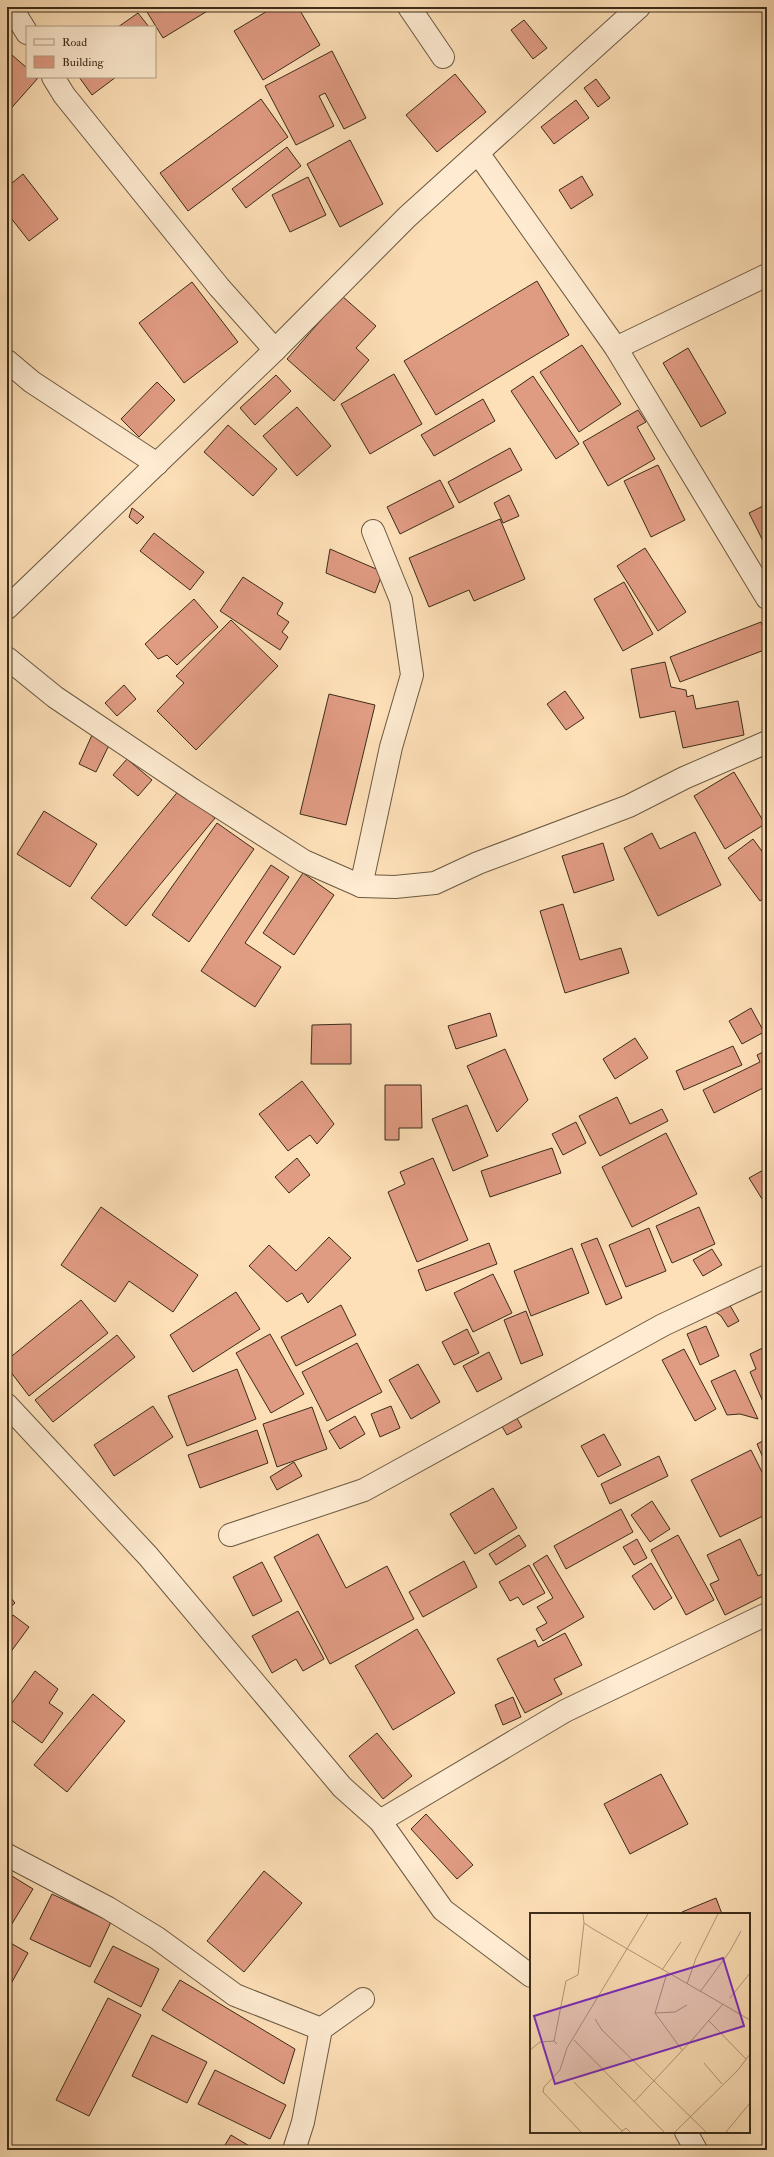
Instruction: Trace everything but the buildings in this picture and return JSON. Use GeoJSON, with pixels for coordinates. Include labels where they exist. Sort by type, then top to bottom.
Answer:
{"type":"FeatureCollection","features":[{"type":"Feature","properties":{"kind":"street"},"geometry":{"type":"LineString","coordinates":[[11,7],[26,31]]}},
{"type":"Feature","properties":{"kind":"street"},"geometry":{"type":"LineString","coordinates":[[409,7],[443,57]]}},
{"type":"Feature","properties":{"kind":"street"},"geometry":{"type":"LineString","coordinates":[[7,608],[275,350],[407,217],[639,7]]}},
{"type":"Feature","properties":{"kind":"street"},"geometry":{"type":"LineString","coordinates":[[54,78],[64,94],[219,287],[275,350]]}},
{"type":"Feature","properties":{"kind":"street"},"geometry":{"type":"LineString","coordinates":[[478,153],[616,348],[759,582],[767,598]]}},
{"type":"Feature","properties":{"kind":"street"},"geometry":{"type":"LineString","coordinates":[[616,348],[767,275]]}},
{"type":"Feature","properties":{"kind":"street"},"geometry":{"type":"LineString","coordinates":[[7,361],[32,382],[157,464]]}},
{"type":"Feature","properties":{"kind":"street"},"geometry":{"type":"LineString","coordinates":[[361,886],[391,747],[412,675],[401,600],[373,531]]}},
{"type":"Feature","properties":{"kind":"street"},"geometry":{"type":"LineString","coordinates":[[7,658],[55,697],[199,795],[304,861],[361,886],[395,887],[434,883],[478,863],[629,806],[684,778],[767,742]]}},
{"type":"Feature","properties":{"kind":"street"},"geometry":{"type":"LineString","coordinates":[[230,1535],[364,1490],[663,1325],[767,1276]]}},
{"type":"Feature","properties":{"kind":"street"},"geometry":{"type":"LineString","coordinates":[[7,1405],[148,1556],[342,1787],[380,1821],[443,1910],[530,1975]]}},
{"type":"Feature","properties":{"kind":"street"},"geometry":{"type":"LineString","coordinates":[[380,1821],[565,1711],[767,1614]]}},
{"type":"Feature","properties":{"kind":"street"},"geometry":{"type":"LineString","coordinates":[[7,1855],[108,1908],[157,1938],[234,1995],[321,2029]]}},
{"type":"Feature","properties":{"kind":"street"},"geometry":{"type":"LineString","coordinates":[[294,2150],[303,2122],[321,2029],[363,1999]]}},
{"type":"Feature","properties":{"kind":"street"},"geometry":{"type":"LineString","coordinates":[[687,2133],[696,2150]]}}]}
